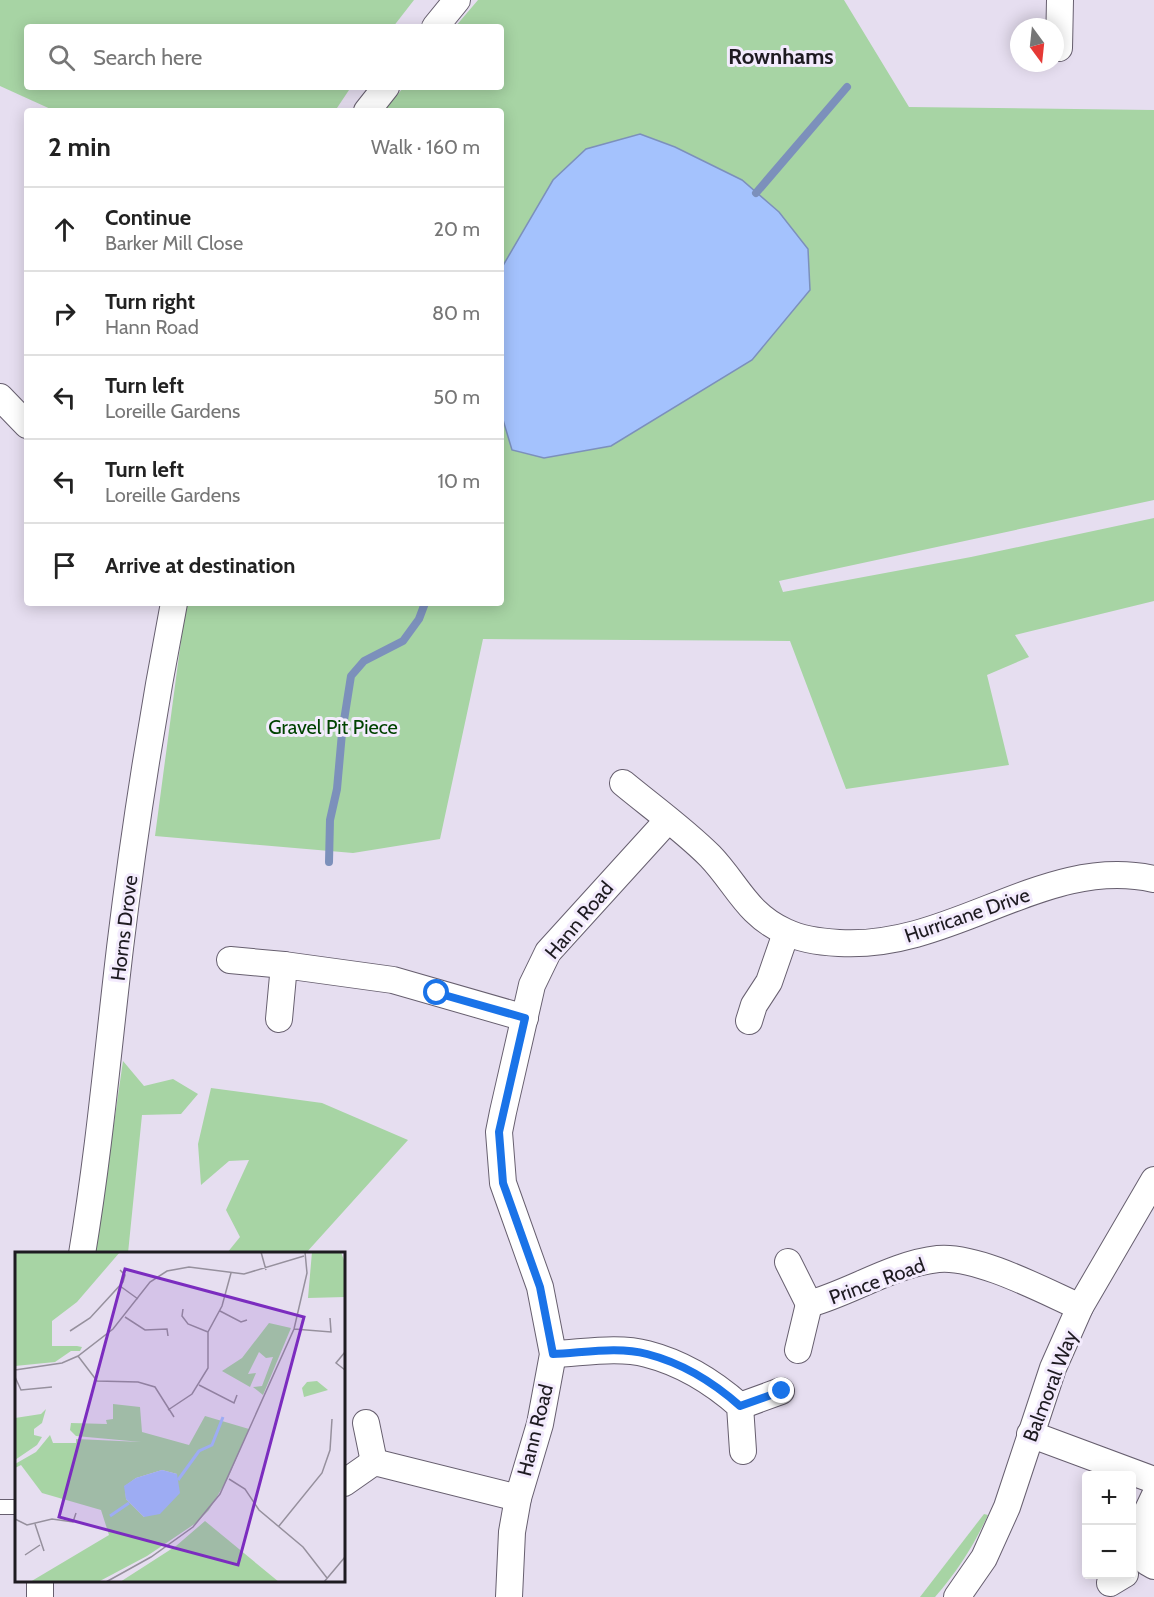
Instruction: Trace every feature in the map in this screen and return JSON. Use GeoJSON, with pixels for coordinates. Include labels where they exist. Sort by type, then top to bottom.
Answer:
{"type":"FeatureCollection","features":[{"type":"Feature","properties":{"kind":"street"},"geometry":{"type":"LineString","coordinates":[[437,24],[457,0]]}},
{"type":"Feature","properties":{"kind":"street"},"geometry":{"type":"LineString","coordinates":[[1060,0],[1060,18]]}},
{"type":"Feature","properties":{"kind":"street"},"geometry":{"type":"LineString","coordinates":[[370,108],[384,90]]}},
{"type":"Feature","properties":{"kind":"street"},"geometry":{"type":"LineString","coordinates":[[0,397],[24,422]]}},
{"type":"Feature","properties":{"kind":"street","name":"Horns Drove"},"geometry":{"type":"LineString","coordinates":[[82,1252],[101,1124],[150,728],[173,606]]}},
{"type":"Feature","properties":{"kind":"street","name":"Hurricane Drive"},"geometry":{"type":"LineString","coordinates":[[623,783],[711,857],[755,914],[786,933],[819,942],[858,944],[896,940],[937,930],[1057,883],[1083,876],[1111,874],[1154,879]]}},
{"type":"Feature","properties":{"kind":"street","name":"Hann Road"},"geometry":{"type":"LineString","coordinates":[[509,1597],[512,1532],[518,1498],[540,1424],[553,1354],[540,1287],[503,1183],[499,1132],[532,986],[548,952],[668,820]]}},
{"type":"Feature","properties":{"kind":"street"},"geometry":{"type":"LineString","coordinates":[[749,1021],[754,1005],[769,982],[786,933]]}},
{"type":"Feature","properties":{"kind":"street"},"geometry":{"type":"LineString","coordinates":[[230,960],[393,980],[525,1018]]}},
{"type":"Feature","properties":{"kind":"street"},"geometry":{"type":"LineString","coordinates":[[279,1019],[284,965]]}},
{"type":"Feature","properties":{"kind":"street","name":"Balmoral Way"},"geometry":{"type":"LineString","coordinates":[[957,1597],[984,1558],[1007,1507],[1053,1368],[1080,1307],[1154,1179]]}},
{"type":"Feature","properties":{"kind":"street","name":"Prince Road"},"geometry":{"type":"LineString","coordinates":[[809,1304],[839,1296],[891,1272],[939,1259],[988,1266],[1080,1307]]}},
{"type":"Feature","properties":{"kind":"street","name":"Prince Road"},"geometry":{"type":"LineString","coordinates":[[788,1262],[809,1304],[798,1350]]}},
{"type":"Feature","properties":{"kind":"street"},"geometry":{"type":"LineString","coordinates":[[553,1354],[645,1353],[717,1385],[740,1406],[743,1451]]}},
{"type":"Feature","properties":{"kind":"street"},"geometry":{"type":"LineString","coordinates":[[740,1406],[782,1391]]}},
{"type":"Feature","properties":{"kind":"street"},"geometry":{"type":"LineString","coordinates":[[366,1423],[374,1462]]}},
{"type":"Feature","properties":{"kind":"street"},"geometry":{"type":"LineString","coordinates":[[1030,1434],[1154,1480]]}},
{"type":"Feature","properties":{"kind":"street"},"geometry":{"type":"LineString","coordinates":[[345,1482],[374,1462],[518,1498]]}},
{"type":"Feature","properties":{"kind":"street"},"geometry":{"type":"LineString","coordinates":[[1144,1566],[1145,1516],[1154,1497]]}},
{"type":"Feature","properties":{"kind":"street"},"geometry":{"type":"LineString","coordinates":[[39,1597],[40,1582]]}},
{"type":"Feature","properties":{"kind":"green space"},"geometry":{"type":"Polygon","coordinates":[[[0,0],[414,0],[395,24],[24,24],[24,90],[349,90],[337,108],[48,108],[0,86],[0,0]]]}},
{"type":"Feature","properties":{"kind":"green space","name":"Gravel Pit Piece"},"geometry":{"type":"Polygon","coordinates":[[[478,0],[844,0],[909,107],[1154,110],[1154,500],[779,581],[783,592],[971,557],[1154,518],[1154,601],[1015,635],[1029,657],[987,675],[1009,765],[846,789],[790,641],[483,639],[440,839],[353,853],[155,836],[186,606],[504,606],[504,412],[752,360],[810,290],[779,212],[742,180],[675,147],[640,134],[553,180],[504,264],[504,108],[386,108],[401,90],[504,90],[504,24],[458,24],[478,0]]]}},
{"type":"Feature","properties":{"kind":"green space"},"geometry":{"type":"Polygon","coordinates":[[[123,1061],[144,1086],[173,1079],[198,1094],[181,1114],[142,1115],[128,1252],[95,1252],[123,1061]]]}},
{"type":"Feature","properties":{"kind":"green space"},"geometry":{"type":"Polygon","coordinates":[[[211,1088],[322,1103],[408,1140],[307,1252],[228,1252],[240,1237],[226,1210],[249,1160],[229,1161],[201,1185],[198,1144],[211,1088]]]}},
{"type":"Feature","properties":{"kind":"green space"},"geometry":{"type":"Polygon","coordinates":[[[984,1514],[988,1515],[983,1526],[951,1578],[935,1597],[920,1597],[984,1514]]]}},
{"type":"Feature","properties":{"kind":"water"},"geometry":{"type":"Polygon","coordinates":[[[640,134],[675,147],[742,180],[779,212],[808,249],[810,290],[752,360],[611,446],[544,458],[512,450],[504,423],[504,264],[553,180],[586,149],[640,134]]]}},
{"type":"Feature","properties":{"kind":"waterway"},"geometry":{"type":"LineString","coordinates":[[756,193],[847,87]]}},
{"type":"Feature","properties":{"kind":"waterway"},"geometry":{"type":"LineString","coordinates":[[329,862],[330,820],[337,789],[342,733],[351,676],[364,661],[403,641],[419,619],[424,606]]}},
{"type":"Feature","properties":{"kind":"district","name":"Rownhams"},"geometry":{"type":"Point","coordinates":[781,56]}},
{"type":"Feature","properties":{"kind":"route"},"geometry":{"type":"LineString","coordinates":[[437,993],[525,1018],[499,1132],[503,1183],[540,1287],[553,1354],[645,1353],[717,1385],[740,1406],[782,1391]]}}]}
